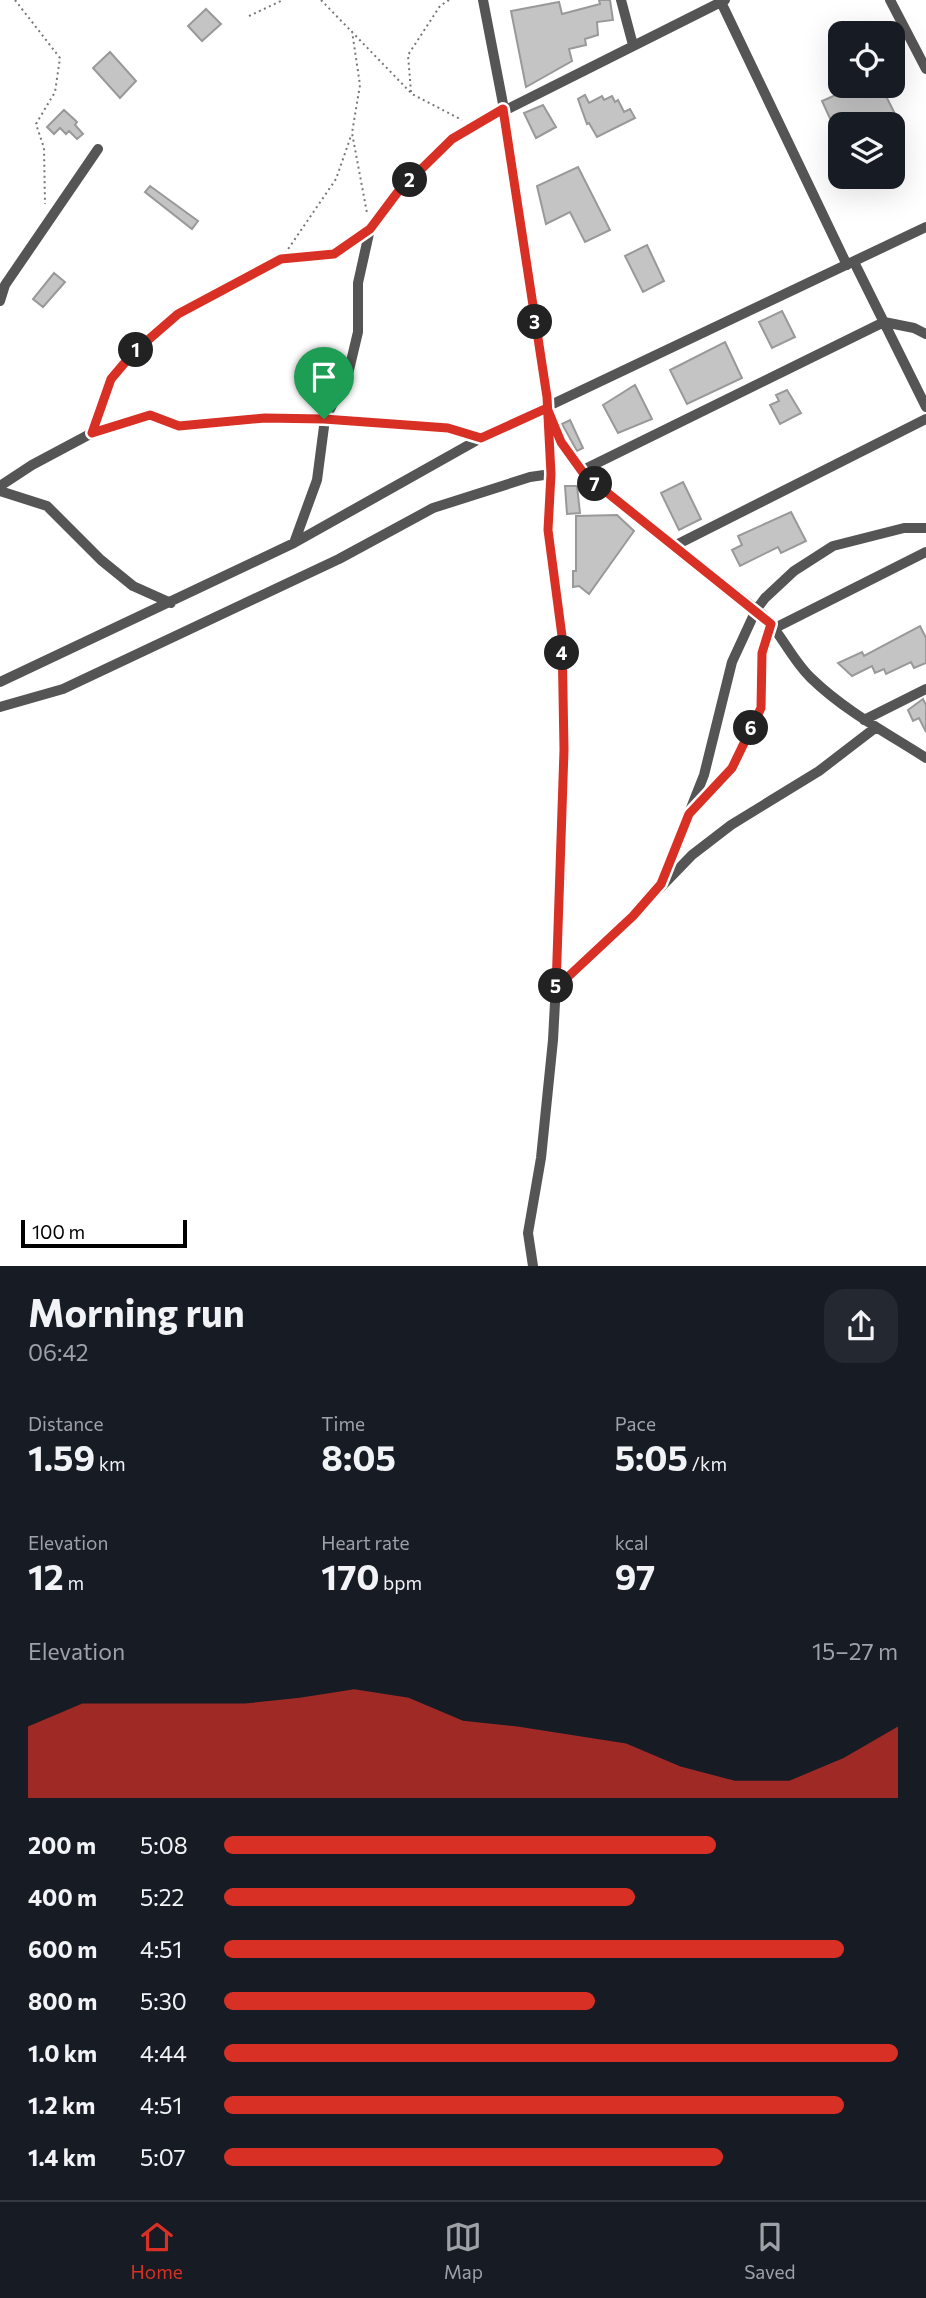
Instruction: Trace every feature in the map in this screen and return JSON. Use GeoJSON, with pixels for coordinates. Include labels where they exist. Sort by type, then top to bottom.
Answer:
{"type":"FeatureCollection","features":[{"type":"Feature","properties":{"kind":"street"},"geometry":{"type":"LineString","coordinates":[[482,0],[503,109],[547,408],[551,474],[548,530],[562,636],[564,750],[556,988],[545,1118],[528,1233],[533,1265]]}},
{"type":"Feature","properties":{"kind":"street"},"geometry":{"type":"LineString","coordinates":[[621,0],[633,46]]}},
{"type":"Feature","properties":{"kind":"street"},"geometry":{"type":"LineString","coordinates":[[890,0],[926,69]]}},
{"type":"Feature","properties":{"kind":"street"},"geometry":{"type":"LineString","coordinates":[[294,543],[317,480],[324,419],[348,374],[358,331],[358,283],[370,229],[397,193],[452,139],[474,126],[503,109],[723,1],[850,264],[884,322],[926,407]]}},
{"type":"Feature","properties":{"kind":"street"},"geometry":{"type":"LineString","coordinates":[[0,300],[5,285],[98,149]]}},
{"type":"Feature","properties":{"kind":"street"},"geometry":{"type":"LineString","coordinates":[[0,682],[294,543],[481,438],[926,227]]}},
{"type":"Feature","properties":{"kind":"street"},"geometry":{"type":"LineString","coordinates":[[581,471],[884,322],[914,328],[926,334]]}},
{"type":"Feature","properties":{"kind":"street"},"geometry":{"type":"LineString","coordinates":[[547,408],[561,442],[581,471],[756,610],[773,626],[809,677],[875,728],[926,758]]}},
{"type":"Feature","properties":{"kind":"street"},"geometry":{"type":"LineString","coordinates":[[0,488],[32,465],[92,433],[150,415],[179,426],[265,418],[324,419],[448,428],[481,438]]}},
{"type":"Feature","properties":{"kind":"street"},"geometry":{"type":"LineString","coordinates":[[674,546],[926,419]]}},
{"type":"Feature","properties":{"kind":"street"},"geometry":{"type":"LineString","coordinates":[[0,707],[62,689],[339,559],[433,508],[530,477],[551,474]]}},
{"type":"Feature","properties":{"kind":"street"},"geometry":{"type":"LineString","coordinates":[[0,488],[47,506],[101,561],[133,586],[171,603]]}},
{"type":"Feature","properties":{"kind":"street"},"geometry":{"type":"LineString","coordinates":[[661,884],[704,775],[732,662],[756,610],[765,597],[794,571],[833,546],[904,528],[926,528]]}},
{"type":"Feature","properties":{"kind":"street"},"geometry":{"type":"LineString","coordinates":[[773,626],[926,552]]}},
{"type":"Feature","properties":{"kind":"street"},"geometry":{"type":"LineString","coordinates":[[0,671],[15,674]]}},
{"type":"Feature","properties":{"kind":"street"},"geometry":{"type":"LineString","coordinates":[[864,720],[926,689]]}},
{"type":"Feature","properties":{"kind":"street"},"geometry":{"type":"LineString","coordinates":[[556,988],[633,916],[661,884],[711,839],[812,776],[875,728]]}},
{"type":"Feature","properties":{"kind":"path"},"geometry":{"type":"LineString","coordinates":[[15,0],[60,58],[55,92],[36,124],[44,148],[46,226]]}},
{"type":"Feature","properties":{"kind":"path"},"geometry":{"type":"LineString","coordinates":[[249,16],[283,0]]}},
{"type":"Feature","properties":{"kind":"path"},"geometry":{"type":"LineString","coordinates":[[321,0],[412,94],[474,126]]}},
{"type":"Feature","properties":{"kind":"path"},"geometry":{"type":"LineString","coordinates":[[412,94],[408,55],[440,6],[449,0]]}},
{"type":"Feature","properties":{"kind":"path"},"geometry":{"type":"LineString","coordinates":[[281,259],[336,179],[352,133],[360,85],[352,31]]}},
{"type":"Feature","properties":{"kind":"path"},"geometry":{"type":"LineString","coordinates":[[92,433],[111,379],[133,353],[178,314],[281,259],[334,254],[370,229],[352,133]]}},
{"type":"Feature","properties":{"kind":"path"},"geometry":{"type":"LineString","coordinates":[[706,796],[732,768],[761,708],[762,653],[773,626]]}},
{"type":"Feature","properties":{"kind":"building"},"geometry":{"type":"Polygon","coordinates":[[[599,0],[610,0],[613,20],[597,22],[598,35],[585,39],[586,45],[569,49],[572,61],[526,87],[511,11],[559,2],[562,14],[600,4],[599,0]]]}},
{"type":"Feature","properties":{"kind":"building"},"geometry":{"type":"Polygon","coordinates":[[[206,9],[221,24],[202,41],[188,26],[206,9]]]}},
{"type":"Feature","properties":{"kind":"building"},"geometry":{"type":"Polygon","coordinates":[[[110,52],[136,81],[120,98],[93,68],[110,52]]]}},
{"type":"Feature","properties":{"kind":"building"},"geometry":{"type":"Polygon","coordinates":[[[585,95],[589,103],[602,96],[604,100],[612,96],[615,102],[618,100],[624,112],[630,109],[635,118],[597,137],[589,123],[587,124],[578,99],[585,95]]]}},
{"type":"Feature","properties":{"kind":"building"},"geometry":{"type":"Polygon","coordinates":[[[829,98],[887,98],[894,112],[828,114],[822,101],[829,98]]]}},
{"type":"Feature","properties":{"kind":"building"},"geometry":{"type":"Polygon","coordinates":[[[543,105],[556,127],[536,138],[524,113],[543,105]]]}},
{"type":"Feature","properties":{"kind":"building"},"geometry":{"type":"Polygon","coordinates":[[[64,110],[77,122],[75,125],[83,134],[77,139],[69,131],[66,134],[60,128],[54,134],[47,127],[64,110]]]}},
{"type":"Feature","properties":{"kind":"building"},"geometry":{"type":"Polygon","coordinates":[[[578,167],[610,230],[585,242],[570,212],[546,224],[537,186],[578,167]]]}},
{"type":"Feature","properties":{"kind":"building"},"geometry":{"type":"Polygon","coordinates":[[[150,186],[198,221],[192,229],[145,192],[150,186]]]}},
{"type":"Feature","properties":{"kind":"building"},"geometry":{"type":"Polygon","coordinates":[[[647,245],[664,281],[643,292],[625,256],[647,245]]]}},
{"type":"Feature","properties":{"kind":"building"},"geometry":{"type":"Polygon","coordinates":[[[54,273],[65,282],[43,307],[33,299],[54,273]]]}},
{"type":"Feature","properties":{"kind":"building"},"geometry":{"type":"Polygon","coordinates":[[[782,311],[795,337],[772,348],[759,322],[782,311]]]}},
{"type":"Feature","properties":{"kind":"building"},"geometry":{"type":"Polygon","coordinates":[[[725,342],[742,378],[687,404],[670,370],[725,342]]]}},
{"type":"Feature","properties":{"kind":"building"},"geometry":{"type":"Polygon","coordinates":[[[635,385],[652,419],[618,433],[603,405],[635,385]]]}},
{"type":"Feature","properties":{"kind":"building"},"geometry":{"type":"Polygon","coordinates":[[[787,390],[801,413],[780,424],[770,405],[779,401],[776,395],[787,390]]]}},
{"type":"Feature","properties":{"kind":"building"},"geometry":{"type":"Polygon","coordinates":[[[570,420],[583,448],[577,451],[562,424],[570,420]]]}},
{"type":"Feature","properties":{"kind":"building"},"geometry":{"type":"Polygon","coordinates":[[[683,482],[701,519],[679,530],[661,493],[683,482]]]}},
{"type":"Feature","properties":{"kind":"building"},"geometry":{"type":"Polygon","coordinates":[[[565,486],[577,486],[580,513],[567,514],[565,486]]]}},
{"type":"Feature","properties":{"kind":"building"},"geometry":{"type":"Polygon","coordinates":[[[791,512],[806,541],[781,553],[778,547],[740,566],[732,550],[742,545],[738,536],[791,512]]]}},
{"type":"Feature","properties":{"kind":"building"},"geometry":{"type":"Polygon","coordinates":[[[617,515],[634,531],[589,594],[579,586],[573,587],[573,571],[576,571],[576,516],[617,515]]]}},
{"type":"Feature","properties":{"kind":"building"},"geometry":{"type":"Polygon","coordinates":[[[920,626],[926,638],[926,663],[914,668],[911,662],[886,674],[884,669],[875,673],[872,666],[852,676],[838,663],[862,652],[864,656],[920,626]]]}},
{"type":"Feature","properties":{"kind":"building"},"geometry":{"type":"Polygon","coordinates":[[[923,699],[926,705],[926,732],[919,718],[913,721],[908,710],[923,699]]]}},
{"type":"Feature","properties":{"kind":"route"},"geometry":{"type":"LineString","coordinates":[[324,419],[265,418],[179,426],[150,415],[92,433],[111,379],[133,353],[178,314],[281,259],[334,254],[370,229],[397,193],[452,139],[503,109],[547,397],[547,408],[551,474],[548,530],[562,636],[564,750],[556,988],[633,916],[661,884],[689,814],[732,768],[761,708],[762,653],[771,624],[762,614],[593,483],[567,453],[547,408],[481,438],[448,428],[324,419]]}}]}
